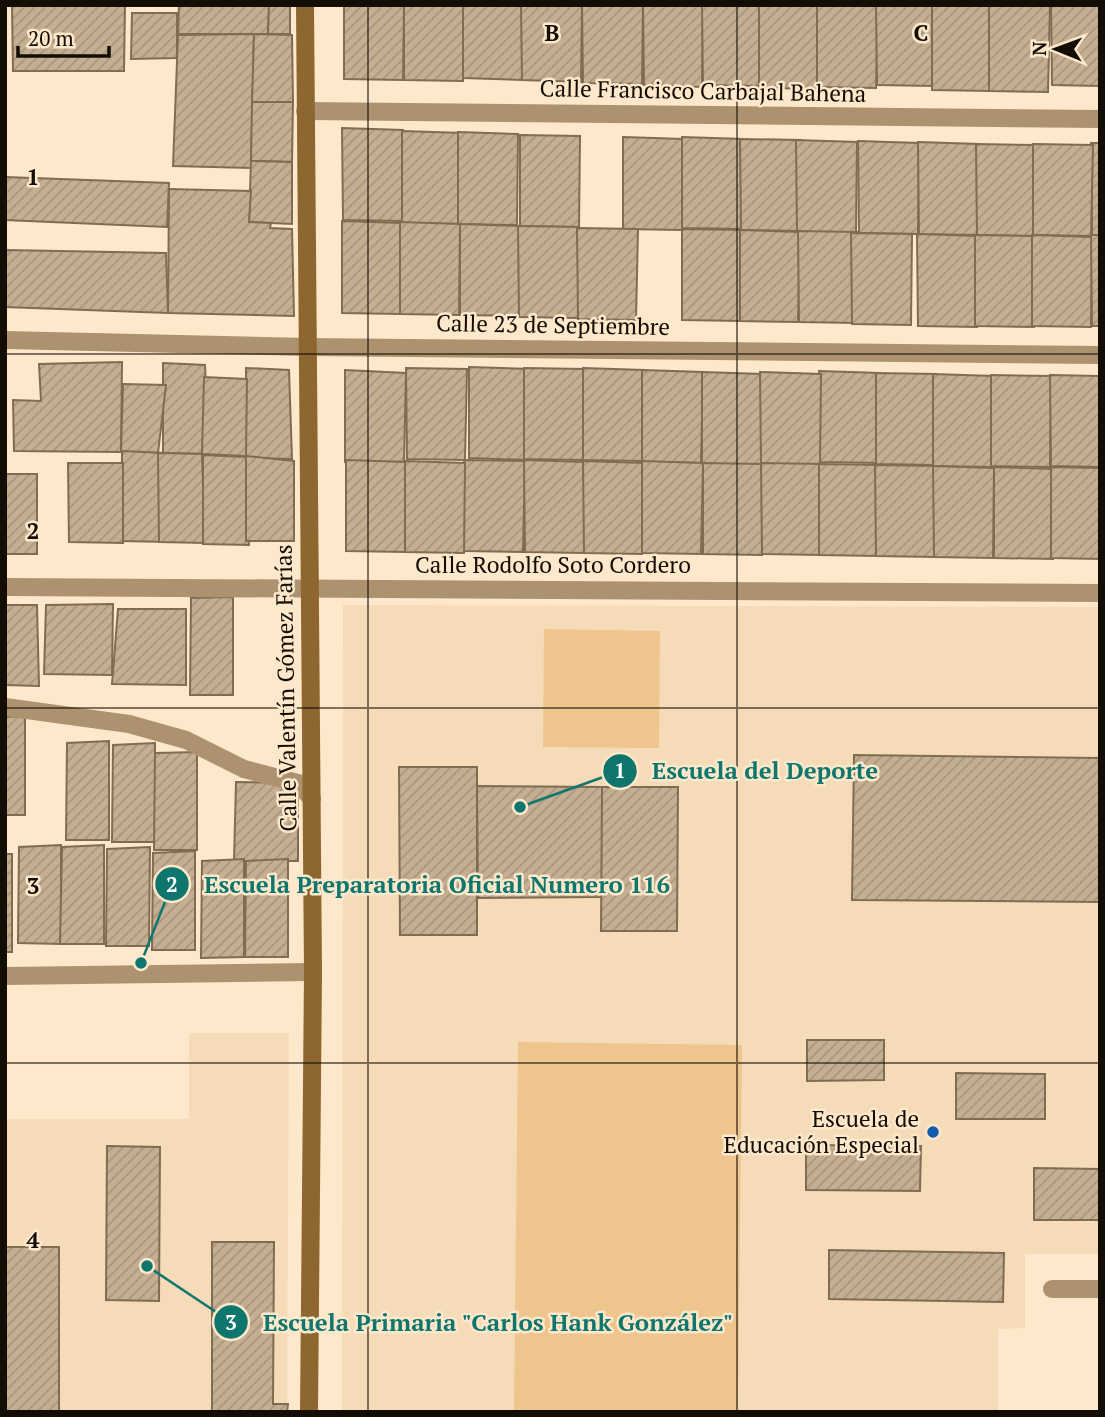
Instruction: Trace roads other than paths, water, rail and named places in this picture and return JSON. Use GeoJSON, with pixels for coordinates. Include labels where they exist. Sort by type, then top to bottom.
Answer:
{"type":"FeatureCollection","features":[{"type":"Feature","properties":{"kind":"main road","name":"Calle Valentín Gómez Farías"},"geometry":{"type":"LineString","coordinates":[[305,5],[313,972],[309,1412]]}},
{"type":"Feature","properties":{"kind":"street","name":"Calle Francisco Carbajal Bahena"},"geometry":{"type":"LineString","coordinates":[[305,111],[1100,120]]}},
{"type":"Feature","properties":{"kind":"street","name":"Calle 23 de Septiembre"},"geometry":{"type":"LineString","coordinates":[[5,340],[307,347],[1100,355]]}},
{"type":"Feature","properties":{"kind":"street","name":"Calle Rodolfo Soto Cordero"},"geometry":{"type":"LineString","coordinates":[[5,587],[1100,593]]}},
{"type":"Feature","properties":{"kind":"street"},"geometry":{"type":"LineString","coordinates":[[5,707],[118,722],[186,740],[244,769],[298,783],[312,799]]}},
{"type":"Feature","properties":{"kind":"street"},"geometry":{"type":"LineString","coordinates":[[5,976],[313,972]]}},
{"type":"Feature","properties":{"kind":"street"},"geometry":{"type":"LineString","coordinates":[[1052,1289],[1100,1289]]}},
{"type":"Feature","properties":{"kind":"place","name":"Escuela del Deporte"},"geometry":{"type":"Point","coordinates":[520,807]}},
{"type":"Feature","properties":{"kind":"place","name":"Escuela Preparatoria Oficial Numero 116"},"geometry":{"type":"Point","coordinates":[141,963]}},
{"type":"Feature","properties":{"kind":"place","name":"Escuela de Educación Especial"},"geometry":{"type":"Point","coordinates":[933,1132]}},
{"type":"Feature","properties":{"kind":"place","name":"Escuela Primaria \"Carlos Hank González\""},"geometry":{"type":"Point","coordinates":[147,1266]}}]}
